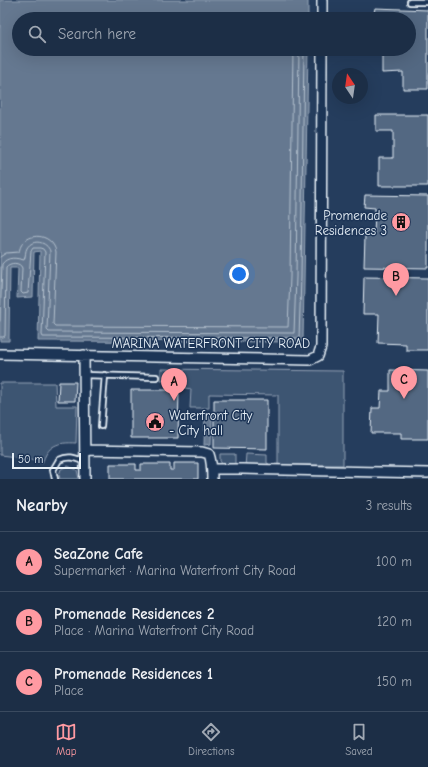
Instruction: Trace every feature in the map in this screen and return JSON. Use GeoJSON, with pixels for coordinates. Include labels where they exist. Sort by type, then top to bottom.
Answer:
{"type":"FeatureCollection","features":[{"type":"Feature","properties":{"kind":"street"},"geometry":{"type":"LineString","coordinates":[[322,0],[322,12]]}},
{"type":"Feature","properties":{"kind":"street","name":"MARINA WATERFRONT CITY ROAD"},"geometry":{"type":"LineString","coordinates":[[0,354],[310,360],[318,356],[321,347],[322,56]]}},
{"type":"Feature","properties":{"kind":"street"},"geometry":{"type":"LineString","coordinates":[[84,355],[85,479]]}},
{"type":"Feature","properties":{"kind":"street"},"geometry":{"type":"LineString","coordinates":[[85,450],[202,452],[209,454],[212,479]]}},
{"type":"Feature","properties":{"kind":"street"},"geometry":{"type":"LineString","coordinates":[[212,469],[428,473]]}},
{"type":"Feature","properties":{"kind":"lane"},"geometry":{"type":"LineString","coordinates":[[410,2],[428,2]]}},
{"type":"Feature","properties":{"kind":"lane"},"geometry":{"type":"LineString","coordinates":[[84,375],[156,377]]}},
{"type":"Feature","properties":{"kind":"lane"},"geometry":{"type":"LineString","coordinates":[[101,426],[105,375]]}},
{"type":"Feature","properties":{"kind":"lane"},"geometry":{"type":"LineString","coordinates":[[55,479],[53,470],[59,460],[68,456],[85,462]]}},
{"type":"Feature","properties":{"kind":"shaded area"},"geometry":{"type":"Polygon","coordinates":[[[161,369],[343,371],[343,465],[278,465],[278,395],[209,394],[209,408],[190,408],[191,389],[185,388],[185,380],[161,380],[161,369]]]}},
{"type":"Feature","properties":{"kind":"shaded area"},"geometry":{"type":"Polygon","coordinates":[[[0,383],[55,383],[56,406],[77,406],[76,443],[64,443],[54,446],[47,453],[42,464],[32,459],[0,455],[0,383]]]}},
{"type":"Feature","properties":{"kind":"shaded area"},"geometry":{"type":"Polygon","coordinates":[[[220,454],[235,454],[235,467],[223,465],[220,461],[220,454]]]}},
{"type":"Feature","properties":{"kind":"shaded area"},"geometry":{"type":"Polygon","coordinates":[[[246,454],[267,455],[267,463],[269,464],[268,466],[245,467],[246,454]]]}},
{"type":"Feature","properties":{"kind":"shaded area"},"geometry":{"type":"Polygon","coordinates":[[[68,466],[77,470],[79,479],[60,479],[59,475],[61,469],[68,466]]]}},
{"type":"Feature","properties":{"kind":"water"},"geometry":{"type":"Polygon","coordinates":[[[0,0],[308,0],[308,12],[12,12],[12,56],[308,56],[303,342],[38,341],[40,251],[34,252],[33,297],[17,298],[18,268],[10,268],[9,341],[0,341],[0,0]]]}},
{"type":"Feature","properties":{"kind":"water"},"geometry":{"type":"Polygon","coordinates":[[[205,415],[212,416],[211,444],[204,445],[205,415]]]}},
{"type":"Feature","properties":{"kind":"building"},"geometry":{"type":"Polygon","coordinates":[[[375,8],[428,10],[428,89],[403,89],[403,72],[382,73],[382,56],[416,56],[416,12],[374,12],[375,8]]]}},
{"type":"Feature","properties":{"kind":"building"},"geometry":{"type":"Polygon","coordinates":[[[376,115],[428,115],[428,186],[379,186],[379,158],[393,158],[393,131],[376,131],[376,115]]]}},
{"type":"Feature","properties":{"kind":"building","name":"Promenade Residences 3"},"geometry":{"type":"Polygon","coordinates":[[[365,195],[428,196],[428,268],[364,267],[365,236],[374,236],[375,208],[364,207],[365,195]]]}},
{"type":"Feature","properties":{"kind":"building"},"geometry":{"type":"Polygon","coordinates":[[[364,277],[428,278],[428,350],[406,350],[406,344],[378,343],[379,314],[363,314],[364,277]]]}},
{"type":"Feature","properties":{"kind":"building"},"geometry":{"type":"Polygon","coordinates":[[[390,370],[428,371],[428,439],[401,439],[401,433],[371,433],[372,408],[380,408],[381,391],[390,391],[390,370]]]}},
{"type":"Feature","properties":{"kind":"building"},"geometry":{"type":"Polygon","coordinates":[[[59,382],[76,382],[75,401],[58,401],[59,382]]]}},
{"type":"Feature","properties":{"kind":"building","name":"Waterfront City - City hall"},"geometry":{"type":"Polygon","coordinates":[[[131,390],[179,390],[178,438],[131,438],[131,390]]]}},
{"type":"Feature","properties":{"kind":"building"},"geometry":{"type":"Polygon","coordinates":[[[214,400],[267,400],[267,449],[214,448],[214,400]]]}},
{"type":"Feature","properties":{"kind":"building"},"geometry":{"type":"Polygon","coordinates":[[[174,463],[198,463],[198,479],[110,479],[110,464],[136,464],[136,470],[141,470],[141,464],[170,464],[170,470],[174,470],[174,463]]]}},
{"type":"Feature","properties":{"kind":"place","name":"Promenade Residences 3"},"geometry":{"type":"Point","coordinates":[401,222]}},
{"type":"Feature","properties":{"kind":"place","name":"Promenade Residences 2"},"geometry":{"type":"Point","coordinates":[396,296]}},
{"type":"Feature","properties":{"kind":"place","name":"Promenade Residences 1"},"geometry":{"type":"Point","coordinates":[404,399]}},
{"type":"Feature","properties":{"kind":"place","name":"SeaZone Cafe"},"geometry":{"type":"Point","coordinates":[174,401]}},
{"type":"Feature","properties":{"kind":"place","name":"Waterfront City - City hall"},"geometry":{"type":"Point","coordinates":[155,422]}}]}
